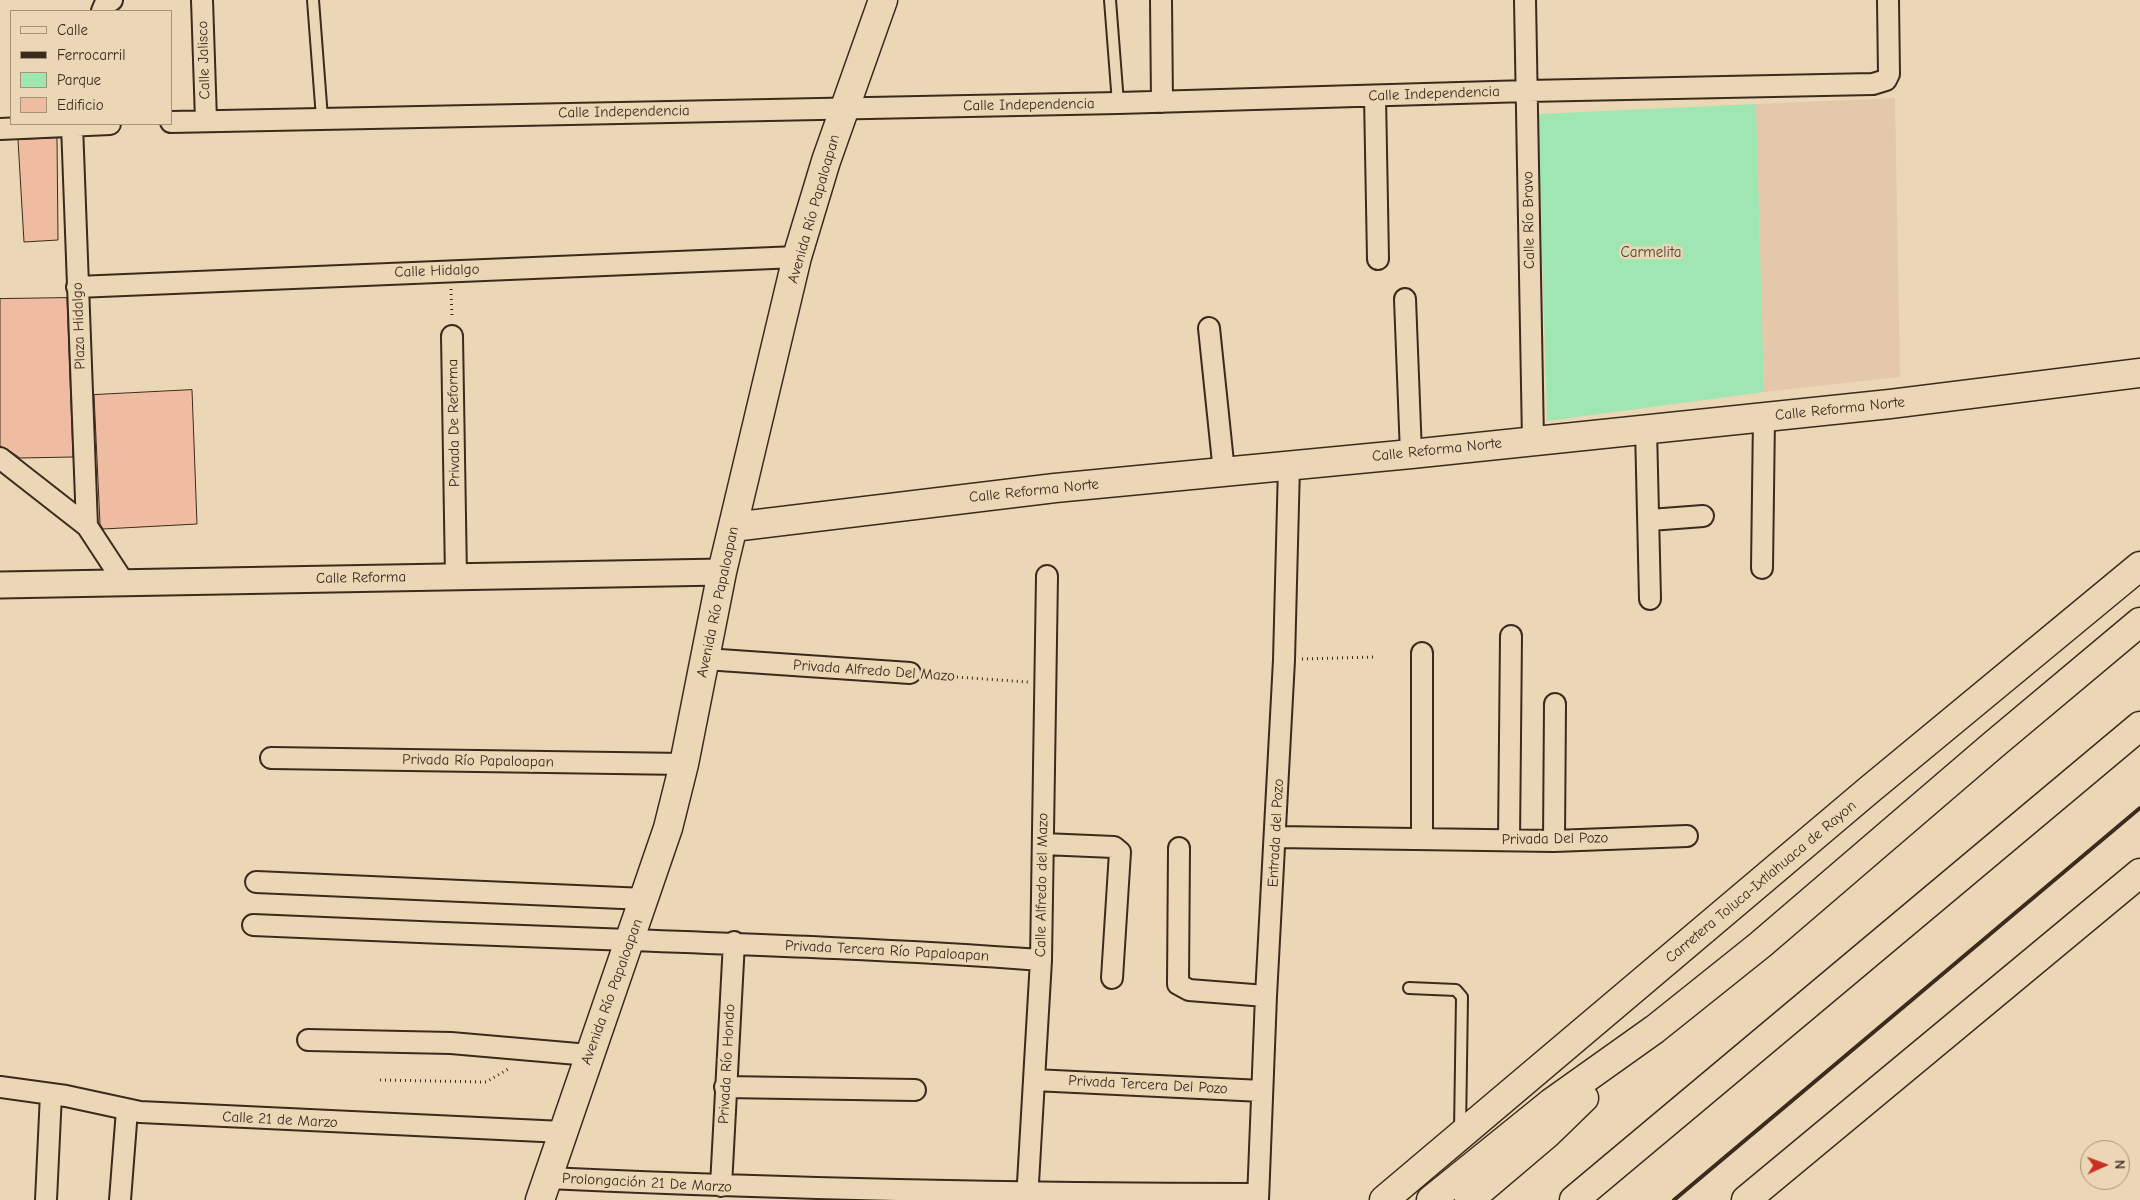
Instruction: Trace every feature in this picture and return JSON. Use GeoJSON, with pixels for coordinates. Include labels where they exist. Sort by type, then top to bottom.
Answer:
{"type":"FeatureCollection","features":[{"type":"Feature","properties":{"kind":"main road","name":"Avenida Río Papaloapan"},"geometry":{"type":"LineString","coordinates":[[544,1189],[668,828],[684,764],[722,572],[798,257],[823,170],[883,0]]}},
{"type":"Feature","properties":{"kind":"main road","name":"Calle Reforma Norte"},"geometry":{"type":"LineString","coordinates":[[733,527],[1055,488],[1411,454],[1764,417],[2140,373]]}},
{"type":"Feature","properties":{"kind":"main road","name":"Carretera Toluca-Ixtlahuaca de Rayon"},"geometry":{"type":"LineString","coordinates":[[1384,1200],[1870,790],[2140,566]]}},
{"type":"Feature","properties":{"kind":"main road"},"geometry":{"type":"LineString","coordinates":[[2101,655],[2140,603]]}},
{"type":"Feature","properties":{"kind":"main road"},"geometry":{"type":"LineString","coordinates":[[1431,1200],[1551,1103],[1655,1029],[1760,946],[2140,622]]}},
{"type":"Feature","properties":{"kind":"main road"},"geometry":{"type":"LineString","coordinates":[[1574,1200],[2140,726]]}},
{"type":"Feature","properties":{"kind":"main road"},"geometry":{"type":"LineString","coordinates":[[1746,1200],[2136,882]]}},
{"type":"Feature","properties":{"kind":"main road"},"geometry":{"type":"LineString","coordinates":[[1468,1200],[1548,1132],[1655,1029]]}},
{"type":"Feature","properties":{"kind":"street"},"geometry":{"type":"LineString","coordinates":[[102,10],[105,4],[112,0]]}},
{"type":"Feature","properties":{"kind":"street","name":"Calle Jalisco"},"geometry":{"type":"LineString","coordinates":[[202,0],[206,120]]}},
{"type":"Feature","properties":{"kind":"street"},"geometry":{"type":"LineString","coordinates":[[1161,0],[1162,102]]}},
{"type":"Feature","properties":{"kind":"street","name":"Calle Río Bravo"},"geometry":{"type":"LineString","coordinates":[[1525,0],[1533,440]]}},
{"type":"Feature","properties":{"kind":"street","name":"Calle Independencia"},"geometry":{"type":"LineString","coordinates":[[172,122],[1118,104],[1527,91],[1873,84],[1886,80],[1889,65],[1888,0]]}},
{"type":"Feature","properties":{"kind":"street"},"geometry":{"type":"LineString","coordinates":[[1375,96],[1378,259]]}},
{"type":"Feature","properties":{"kind":"street"},"geometry":{"type":"LineString","coordinates":[[0,129],[72,125]]}},
{"type":"Feature","properties":{"kind":"street","name":"Plaza Hidalgo"},"geometry":{"type":"LineString","coordinates":[[72,125],[87,526]]}},
{"type":"Feature","properties":{"kind":"street","name":"Calle Hidalgo"},"geometry":{"type":"LineString","coordinates":[[77,287],[798,257]]}},
{"type":"Feature","properties":{"kind":"street"},"geometry":{"type":"LineString","coordinates":[[1405,299],[1411,454]]}},
{"type":"Feature","properties":{"kind":"street"},"geometry":{"type":"LineString","coordinates":[[1209,328],[1224,472]]}},
{"type":"Feature","properties":{"kind":"street","name":"Privada De Reforma"},"geometry":{"type":"LineString","coordinates":[[452,336],[456,577]]}},
{"type":"Feature","properties":{"kind":"street"},"geometry":{"type":"LineString","coordinates":[[1762,568],[1764,417]]}},
{"type":"Feature","properties":{"kind":"street"},"geometry":{"type":"LineString","coordinates":[[1646,429],[1650,520],[1650,599]]}},
{"type":"Feature","properties":{"kind":"street"},"geometry":{"type":"LineString","coordinates":[[0,458],[87,526],[124,581]]}},
{"type":"Feature","properties":{"kind":"street","name":"Entrada del Pozo"},"geometry":{"type":"LineString","coordinates":[[1258,1197],[1266,996],[1284,660],[1289,466]]}},
{"type":"Feature","properties":{"kind":"street"},"geometry":{"type":"LineString","coordinates":[[1650,520],[1703,516]]}},
{"type":"Feature","properties":{"kind":"street","name":"Calle Reforma"},"geometry":{"type":"LineString","coordinates":[[0,585],[124,581],[722,572]]}},
{"type":"Feature","properties":{"kind":"street","name":"Calle Alfredo del Mazo"},"geometry":{"type":"LineString","coordinates":[[1027,1197],[1041,960],[1046,576]]}},
{"type":"Feature","properties":{"kind":"street"},"geometry":{"type":"LineString","coordinates":[[1509,840],[1511,636]]}},
{"type":"Feature","properties":{"kind":"street"},"geometry":{"type":"LineString","coordinates":[[1422,653],[1422,839]]}},
{"type":"Feature","properties":{"kind":"street","name":"Privada Alfredo Del Mazo"},"geometry":{"type":"LineString","coordinates":[[705,659],[910,672]]}},
{"type":"Feature","properties":{"kind":"street"},"geometry":{"type":"LineString","coordinates":[[1554,841],[1555,704]]}},
{"type":"Feature","properties":{"kind":"street","name":"Privada Río Papaloapan"},"geometry":{"type":"LineString","coordinates":[[271,758],[684,764]]}},
{"type":"Feature","properties":{"kind":"street","name":"Privada Del Pozo"},"geometry":{"type":"LineString","coordinates":[[1276,837],[1554,841],[1687,836]]}},
{"type":"Feature","properties":{"kind":"street"},"geometry":{"type":"LineString","coordinates":[[1044,844],[1114,847],[1120,852],[1112,978]]}},
{"type":"Feature","properties":{"kind":"street"},"geometry":{"type":"LineString","coordinates":[[1179,848],[1178,984],[1189,990],[1266,996]]}},
{"type":"Feature","properties":{"kind":"street"},"geometry":{"type":"LineString","coordinates":[[256,882],[645,899]]}},
{"type":"Feature","properties":{"kind":"street","name":"Privada Tercera Río Papaloapan"},"geometry":{"type":"LineString","coordinates":[[253,925],[630,940],[734,942],[936,952],[1041,960]]}},
{"type":"Feature","properties":{"kind":"street","name":"Privada Río Hondo"},"geometry":{"type":"LineString","coordinates":[[721,1186],[734,942]]}},
{"type":"Feature","properties":{"kind":"street"},"geometry":{"type":"LineString","coordinates":[[308,1040],[451,1044],[589,1055]]}},
{"type":"Feature","properties":{"kind":"street","name":"Privada Tercera Del Pozo"},"geometry":{"type":"LineString","coordinates":[[1034,1080],[1262,1091]]}},
{"type":"Feature","properties":{"kind":"street","name":"Calle 21 de Marzo"},"geometry":{"type":"LineString","coordinates":[[0,1087],[50,1094],[127,1110],[251,1119],[563,1132]]}},
{"type":"Feature","properties":{"kind":"street"},"geometry":{"type":"LineString","coordinates":[[725,1087],[915,1090]]}},
{"type":"Feature","properties":{"kind":"street"},"geometry":{"type":"LineString","coordinates":[[46,1200],[50,1094]]}},
{"type":"Feature","properties":{"kind":"street"},"geometry":{"type":"LineString","coordinates":[[120,1200],[127,1110]]}},
{"type":"Feature","properties":{"kind":"street","name":"Prolongación 21 De Marzo"},"geometry":{"type":"LineString","coordinates":[[544,1189],[721,1186],[1027,1197],[1258,1197]]}},
{"type":"Feature","properties":{"kind":"lane"},"geometry":{"type":"LineString","coordinates":[[313,0],[322,118]]}},
{"type":"Feature","properties":{"kind":"lane"},"geometry":{"type":"LineString","coordinates":[[1110,0],[1118,104]]}},
{"type":"Feature","properties":{"kind":"lane"},"geometry":{"type":"LineString","coordinates":[[1409,988],[1456,990],[1462,997],[1460,1137]]}},
{"type":"Feature","properties":{"kind":"path"},"geometry":{"type":"LineString","coordinates":[[451,270],[452,336]]}},
{"type":"Feature","properties":{"kind":"path"},"geometry":{"type":"LineString","coordinates":[[1284,660],[1373,657]]}},
{"type":"Feature","properties":{"kind":"path","name":"Privada Alfredo Del Mazo"},"geometry":{"type":"LineString","coordinates":[[910,672],[1044,683]]}},
{"type":"Feature","properties":{"kind":"path"},"geometry":{"type":"LineString","coordinates":[[380,1080],[486,1082],[513,1066]]}},
{"type":"Feature","properties":{"kind":"shaded area"},"geometry":{"type":"Polygon","coordinates":[[[1895,98],[1900,377],[1764,392],[1756,104],[1895,98]]]}},
{"type":"Feature","properties":{"kind":"green space","name":"Carmelita"},"geometry":{"type":"Polygon","coordinates":[[[1756,104],[1764,392],[1547,421],[1538,114],[1756,104]]]}},
{"type":"Feature","properties":{"kind":"building"},"geometry":{"type":"Polygon","coordinates":[[[57,138],[58,240],[24,242],[18,140],[57,138]]]}},
{"type":"Feature","properties":{"kind":"building"},"geometry":{"type":"Polygon","coordinates":[[[67,298],[73,457],[20,458],[0,446],[0,299],[67,298]]]}},
{"type":"Feature","properties":{"kind":"building"},"geometry":{"type":"Polygon","coordinates":[[[192,390],[197,524],[103,529],[100,524],[94,395],[192,390]]]}},
{"type":"Feature","properties":{"kind":"railway"},"geometry":{"type":"LineString","coordinates":[[1674,1200],[2140,808]]}}]}
